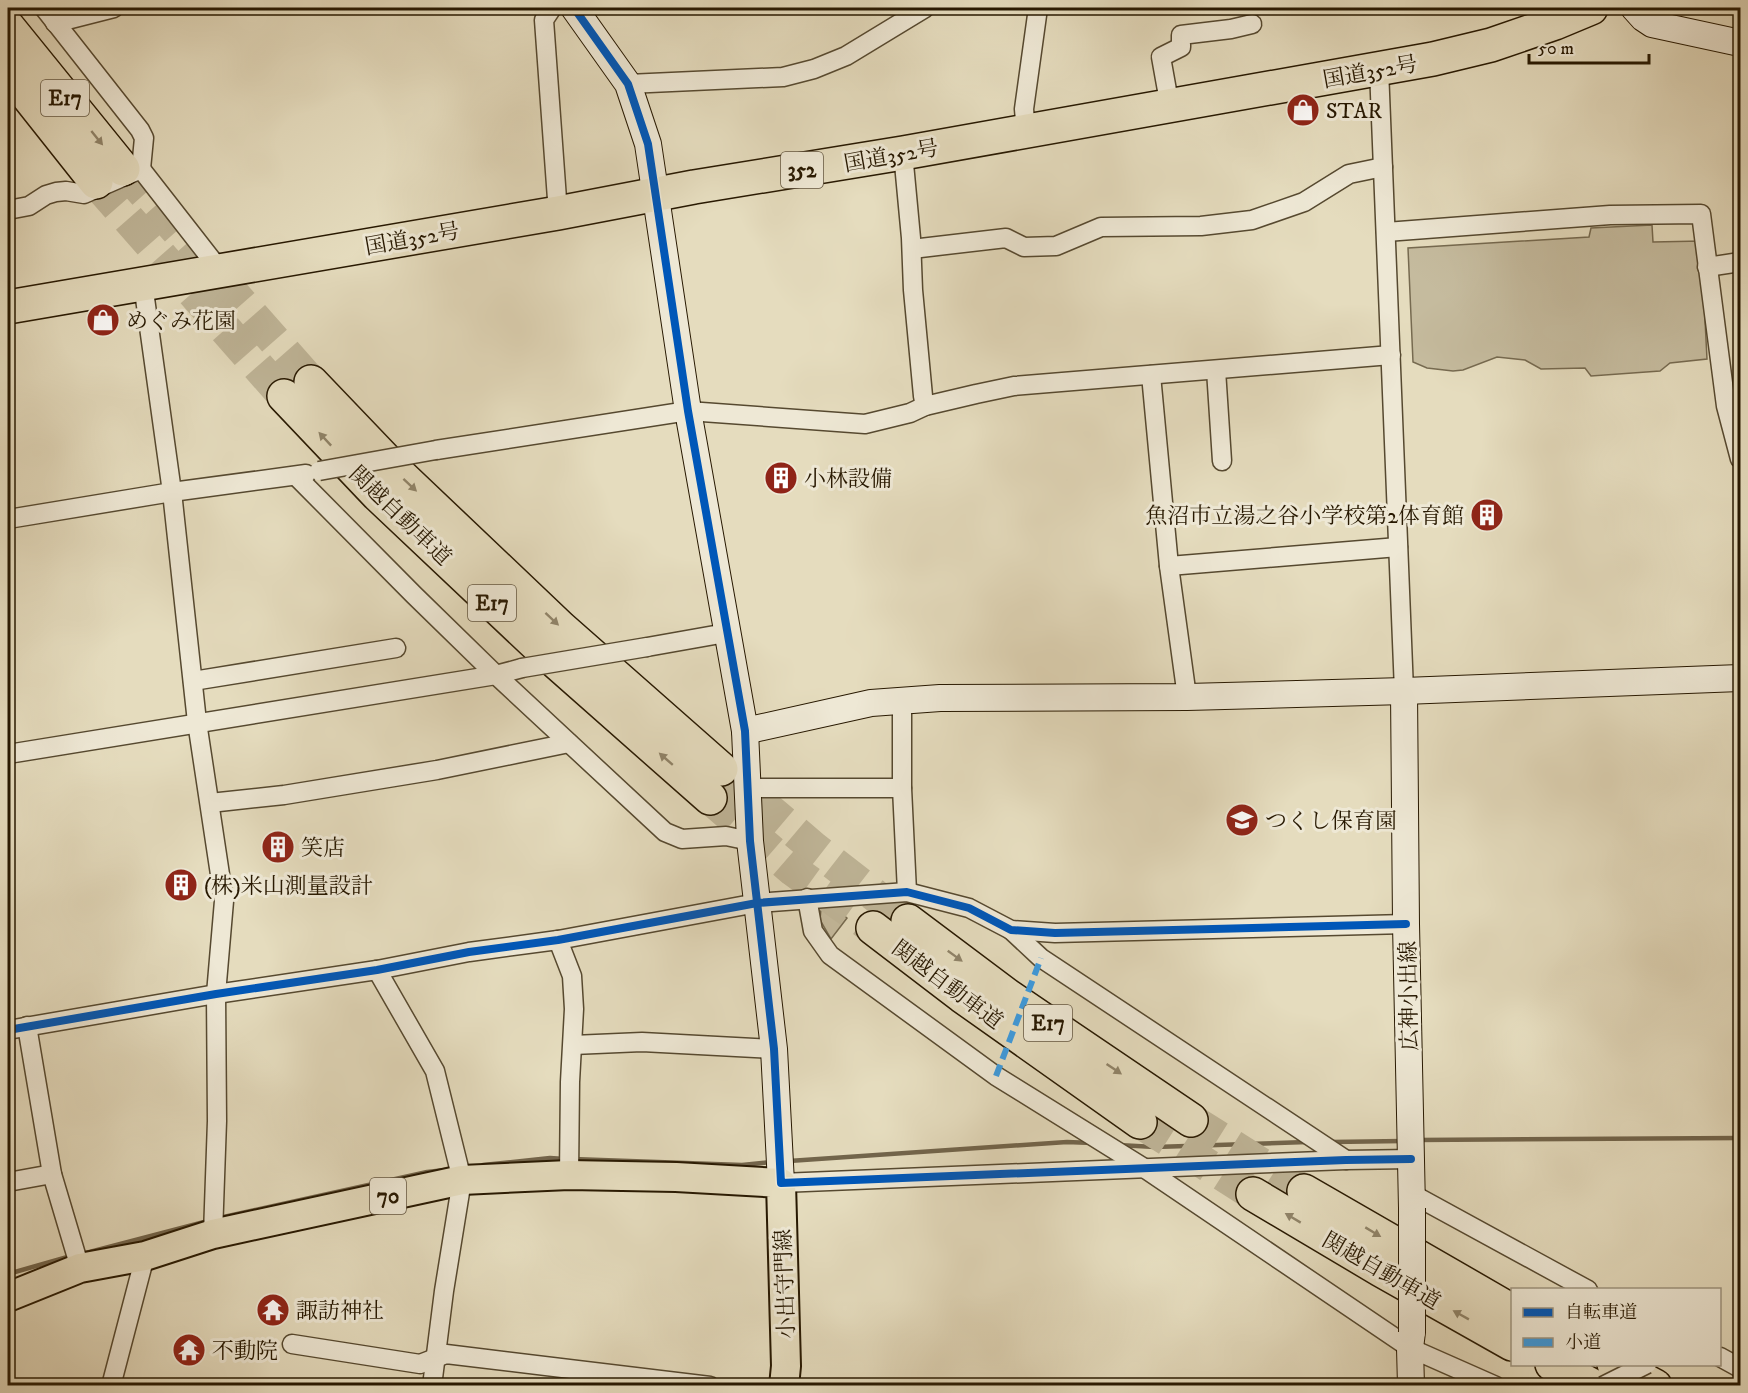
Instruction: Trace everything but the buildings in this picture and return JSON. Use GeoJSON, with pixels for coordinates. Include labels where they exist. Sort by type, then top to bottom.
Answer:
{"type":"FeatureCollection","features":[{"type":"Feature","properties":{"kind":"highway","name":"国道352号"},"geometry":{"type":"LineString","coordinates":[[8,307],[558,213],[694,187],[1027,132],[1433,59],[1491,45],[1591,8]]}},
{"type":"Feature","properties":{"kind":"highway","name":"E17"},"geometry":{"type":"LineString","coordinates":[[8,27],[120,174]]}},
{"type":"Feature","properties":{"kind":"highway","name":"E17"},"geometry":{"type":"LineString","coordinates":[[8,71],[120,174]]}},
{"type":"Feature","properties":{"kind":"highway","name":"関越自動車道"},"geometry":{"type":"LineString","coordinates":[[298,389],[378,495],[522,631],[715,784]]}},
{"type":"Feature","properties":{"kind":"highway","name":"関越自動車道"},"geometry":{"type":"LineString","coordinates":[[907,907],[1008,996],[1191,1120]]}},
{"type":"Feature","properties":{"kind":"highway","name":"関越自動車道"},"geometry":{"type":"LineString","coordinates":[[873,928],[962,996],[1140,1122]]}},
{"type":"Feature","properties":{"kind":"highway","name":"関越自動車道"},"geometry":{"type":"LineString","coordinates":[[1305,1191],[1511,1310]]}},
{"type":"Feature","properties":{"kind":"highway","name":"関越自動車道"},"geometry":{"type":"LineString","coordinates":[[1253,1194],[1511,1343]]}},
{"type":"Feature","properties":{"kind":"highway"},"geometry":{"type":"LineString","coordinates":[[1554,1366],[1593,1386]]}},
{"type":"Feature","properties":{"kind":"highway"},"geometry":{"type":"LineString","coordinates":[[1616,1366],[1655,1386]]}},
{"type":"Feature","properties":{"kind":"main road","name":"70"},"geometry":{"type":"LineString","coordinates":[[8,1297],[80,1268],[144,1256],[213,1234],[462,1180],[569,1174],[781,1183]]}},
{"type":"Feature","properties":{"kind":"main road","name":"小出守門線"},"geometry":{"type":"LineString","coordinates":[[781,1183],[786,1366],[784,1386]]}},
{"type":"Feature","properties":{"kind":"street"},"geometry":{"type":"LineString","coordinates":[[8,210],[29,206],[46,195],[56,192],[84,194],[120,174],[144,138],[44,8]]}},
{"type":"Feature","properties":{"kind":"street"},"geometry":{"type":"LineString","coordinates":[[55,23],[114,8]]}},
{"type":"Feature","properties":{"kind":"street"},"geometry":{"type":"LineString","coordinates":[[552,8],[544,20],[558,213]]}},
{"type":"Feature","properties":{"kind":"street"},"geometry":{"type":"LineString","coordinates":[[574,8],[628,84],[648,144],[688,411],[745,731],[750,841],[774,1049],[781,1183],[1411,1159]]}},
{"type":"Feature","properties":{"kind":"street"},"geometry":{"type":"LineString","coordinates":[[628,84],[783,77],[814,69],[846,56],[925,8]]}},
{"type":"Feature","properties":{"kind":"street"},"geometry":{"type":"LineString","coordinates":[[1027,132],[1024,109],[1038,8]]}},
{"type":"Feature","properties":{"kind":"street"},"geometry":{"type":"LineString","coordinates":[[1634,8],[1652,24],[1740,43]]}},
{"type":"Feature","properties":{"kind":"street"},"geometry":{"type":"LineString","coordinates":[[1168,96],[1161,57],[1181,47],[1182,35],[1252,24]]}},
{"type":"Feature","properties":{"kind":"street"},"geometry":{"type":"LineString","coordinates":[[1378,69],[1404,691]]}},
{"type":"Feature","properties":{"kind":"street"},"geometry":{"type":"LineString","coordinates":[[903,153],[912,249],[913,290],[925,406]]}},
{"type":"Feature","properties":{"kind":"street"},"geometry":{"type":"LineString","coordinates":[[912,249],[1006,238],[1024,247],[1056,246],[1101,227],[1201,226],[1252,220],[1304,202],[1349,174],[1383,167]]}},
{"type":"Feature","properties":{"kind":"street"},"geometry":{"type":"LineString","coordinates":[[120,174],[212,260],[218,271]]}},
{"type":"Feature","properties":{"kind":"street"},"geometry":{"type":"LineString","coordinates":[[1386,232],[1610,215],[1701,214],[1707,267],[1733,403],[1740,459]]}},
{"type":"Feature","properties":{"kind":"street"},"geometry":{"type":"LineString","coordinates":[[1707,267],[1740,262]]}},
{"type":"Feature","properties":{"kind":"street"},"geometry":{"type":"LineString","coordinates":[[143,284],[172,492],[197,722],[224,901],[216,994],[218,1121],[213,1234]]}},
{"type":"Feature","properties":{"kind":"street"},"geometry":{"type":"LineString","coordinates":[[8,519],[172,492],[296,476],[436,450],[688,411],[865,424],[910,413],[925,406],[1014,386],[1391,355]]}},
{"type":"Feature","properties":{"kind":"street"},"geometry":{"type":"LineString","coordinates":[[1216,370],[1222,461]]}},
{"type":"Feature","properties":{"kind":"street"},"geometry":{"type":"LineString","coordinates":[[1151,375],[1169,566],[1187,697]]}},
{"type":"Feature","properties":{"kind":"street"},"geometry":{"type":"LineString","coordinates":[[296,476],[496,675],[665,832],[682,839],[726,836],[750,841]]}},
{"type":"Feature","properties":{"kind":"street"},"geometry":{"type":"LineString","coordinates":[[1169,566],[1398,547]]}},
{"type":"Feature","properties":{"kind":"street"},"geometry":{"type":"LineString","coordinates":[[8,754],[496,675],[522,668],[726,633]]}},
{"type":"Feature","properties":{"kind":"street"},"geometry":{"type":"LineString","coordinates":[[193,681],[396,648]]}},
{"type":"Feature","properties":{"kind":"street"},"geometry":{"type":"LineString","coordinates":[[745,731],[871,703],[902,700],[1187,697],[1740,678]]}},
{"type":"Feature","properties":{"kind":"street","name":"広神小出線"},"geometry":{"type":"LineString","coordinates":[[1404,691],[1412,1201],[1411,1386]]}},
{"type":"Feature","properties":{"kind":"street"},"geometry":{"type":"LineString","coordinates":[[902,700],[902,789],[907,907]]}},
{"type":"Feature","properties":{"kind":"street"},"geometry":{"type":"LineString","coordinates":[[210,803],[284,795],[437,770],[569,743]]}},
{"type":"Feature","properties":{"kind":"street"},"geometry":{"type":"LineString","coordinates":[[747,788],[902,789]]}},
{"type":"Feature","properties":{"kind":"street"},"geometry":{"type":"LineString","coordinates":[[807,898],[813,931],[830,955],[996,1076],[1144,1168],[1411,1340],[1496,1386]]}},
{"type":"Feature","properties":{"kind":"street"},"geometry":{"type":"LineString","coordinates":[[80,1268],[52,1174],[13,1025],[377,969],[469,951],[558,940],[757,903],[807,898],[907,907],[969,908],[1011,930],[1041,958],[1346,1160]]}},
{"type":"Feature","properties":{"kind":"street"},"geometry":{"type":"LineString","coordinates":[[1011,930],[1055,933],[1406,924]]}},
{"type":"Feature","properties":{"kind":"street"},"geometry":{"type":"LineString","coordinates":[[558,940],[572,976],[574,1009],[569,1174]]}},
{"type":"Feature","properties":{"kind":"street"},"geometry":{"type":"LineString","coordinates":[[377,969],[435,1071],[462,1180],[432,1386]]}},
{"type":"Feature","properties":{"kind":"street"},"geometry":{"type":"LineString","coordinates":[[573,1045],[642,1042],[774,1049]]}},
{"type":"Feature","properties":{"kind":"street"},"geometry":{"type":"LineString","coordinates":[[8,1182],[52,1174]]}},
{"type":"Feature","properties":{"kind":"street"},"geometry":{"type":"LineString","coordinates":[[1412,1201],[1584,1288]]}},
{"type":"Feature","properties":{"kind":"street"},"geometry":{"type":"LineString","coordinates":[[111,1386],[144,1256]]}},
{"type":"Feature","properties":{"kind":"street"},"geometry":{"type":"LineString","coordinates":[[292,1344],[420,1364],[446,1354],[710,1386]]}},
{"type":"Feature","properties":{"kind":"street"},"geometry":{"type":"LineString","coordinates":[[1721,1358],[1740,1368]]}},
{"type":"Feature","properties":{"kind":"street"},"geometry":{"type":"LineString","coordinates":[[1604,1386],[1645,1366]]}},
{"type":"Feature","properties":{"kind":"shaded area"},"geometry":{"type":"Polygon","coordinates":[[[1652,225],[1653,242],[1701,241],[1707,359],[1670,363],[1660,371],[1591,376],[1585,368],[1541,369],[1525,360],[1497,357],[1463,370],[1453,371],[1427,368],[1413,362],[1408,248],[1589,237],[1591,228],[1652,225]]]}},
{"type":"Feature","properties":{"kind":"shaded area"},"geometry":{"type":"Polygon","coordinates":[[[832,905],[847,918],[831,939],[820,920],[821,908],[832,905]]]}},
{"type":"Feature","properties":{"kind":"waterway"},"geometry":{"type":"LineString","coordinates":[[1418,1140],[1740,1138]]}},
{"type":"Feature","properties":{"kind":"waterway"},"geometry":{"type":"LineString","coordinates":[[1331,1142],[1403,1141]]}},
{"type":"Feature","properties":{"kind":"waterway"},"geometry":{"type":"LineString","coordinates":[[789,1161],[1067,1142],[1092,1143]]}},
{"type":"Feature","properties":{"kind":"waterway"},"geometry":{"type":"LineString","coordinates":[[1118,1145],[1155,1147],[1307,1142]]}},
{"type":"Feature","properties":{"kind":"waterway"},"geometry":{"type":"LineString","coordinates":[[483,1165],[550,1158],[565,1159]]}},
{"type":"Feature","properties":{"kind":"waterway"},"geometry":{"type":"LineString","coordinates":[[573,1159],[742,1165],[771,1162]]}},
{"type":"Feature","properties":{"kind":"waterway"},"geometry":{"type":"LineString","coordinates":[[219,1218],[445,1170]]}},
{"type":"Feature","properties":{"kind":"waterway"},"geometry":{"type":"LineString","coordinates":[[82,1254],[208,1221]]}},
{"type":"Feature","properties":{"kind":"waterway"},"geometry":{"type":"LineString","coordinates":[[8,1274],[71,1256]]}},
{"type":"Feature","properties":{"kind":"tunnel"},"geometry":{"type":"LineString","coordinates":[[123,169],[311,382]]}},
{"type":"Feature","properties":{"kind":"tunnel"},"geometry":{"type":"LineString","coordinates":[[96,182],[284,396]]}},
{"type":"Feature","properties":{"kind":"tunnel"},"geometry":{"type":"LineString","coordinates":[[721,769],[814,848],[908,921]]}},
{"type":"Feature","properties":{"kind":"tunnel"},"geometry":{"type":"LineString","coordinates":[[710,798],[793,870],[873,928]]}},
{"type":"Feature","properties":{"kind":"tunnel"},"geometry":{"type":"LineString","coordinates":[[1191,1120],[1304,1191]]}},
{"type":"Feature","properties":{"kind":"tunnel"},"geometry":{"type":"LineString","coordinates":[[1140,1122],[1253,1194]]}},
{"type":"Feature","properties":{"kind":"marked path"},"geometry":{"type":"LineString","coordinates":[[996,1076],[1041,958]]}},
{"type":"Feature","properties":{"kind":"cycle path"},"geometry":{"type":"LineString","coordinates":[[574,8],[628,84],[648,144],[688,411],[745,731],[750,841],[774,1049],[781,1183],[1411,1159]]}},
{"type":"Feature","properties":{"kind":"cycle path"},"geometry":{"type":"LineString","coordinates":[[8,1030],[216,994],[377,970],[469,952],[558,940],[757,903],[907,892],[969,908],[1011,930],[1055,933],[1406,924]]}},
{"type":"Feature","properties":{"kind":"place","name":"STAR"},"geometry":{"type":"Point","coordinates":[1303,110]}},
{"type":"Feature","properties":{"kind":"place","name":"めぐみ花園"},"geometry":{"type":"Point","coordinates":[103,320]}},
{"type":"Feature","properties":{"kind":"place","name":"小林設備"},"geometry":{"type":"Point","coordinates":[781,478]}},
{"type":"Feature","properties":{"kind":"place","name":"魚沼市立湯之谷小学校第2体育館"},"geometry":{"type":"Point","coordinates":[1487,515]}},
{"type":"Feature","properties":{"kind":"place","name":"つくし保育園"},"geometry":{"type":"Point","coordinates":[1242,820]}},
{"type":"Feature","properties":{"kind":"place","name":"笑店"},"geometry":{"type":"Point","coordinates":[278,847]}},
{"type":"Feature","properties":{"kind":"place","name":"(株)米山測量設計"},"geometry":{"type":"Point","coordinates":[181,885]}},
{"type":"Feature","properties":{"kind":"place","name":"諏訪神社"},"geometry":{"type":"Point","coordinates":[273,1310]}},
{"type":"Feature","properties":{"kind":"place","name":"不動院"},"geometry":{"type":"Point","coordinates":[189,1350]}}]}
